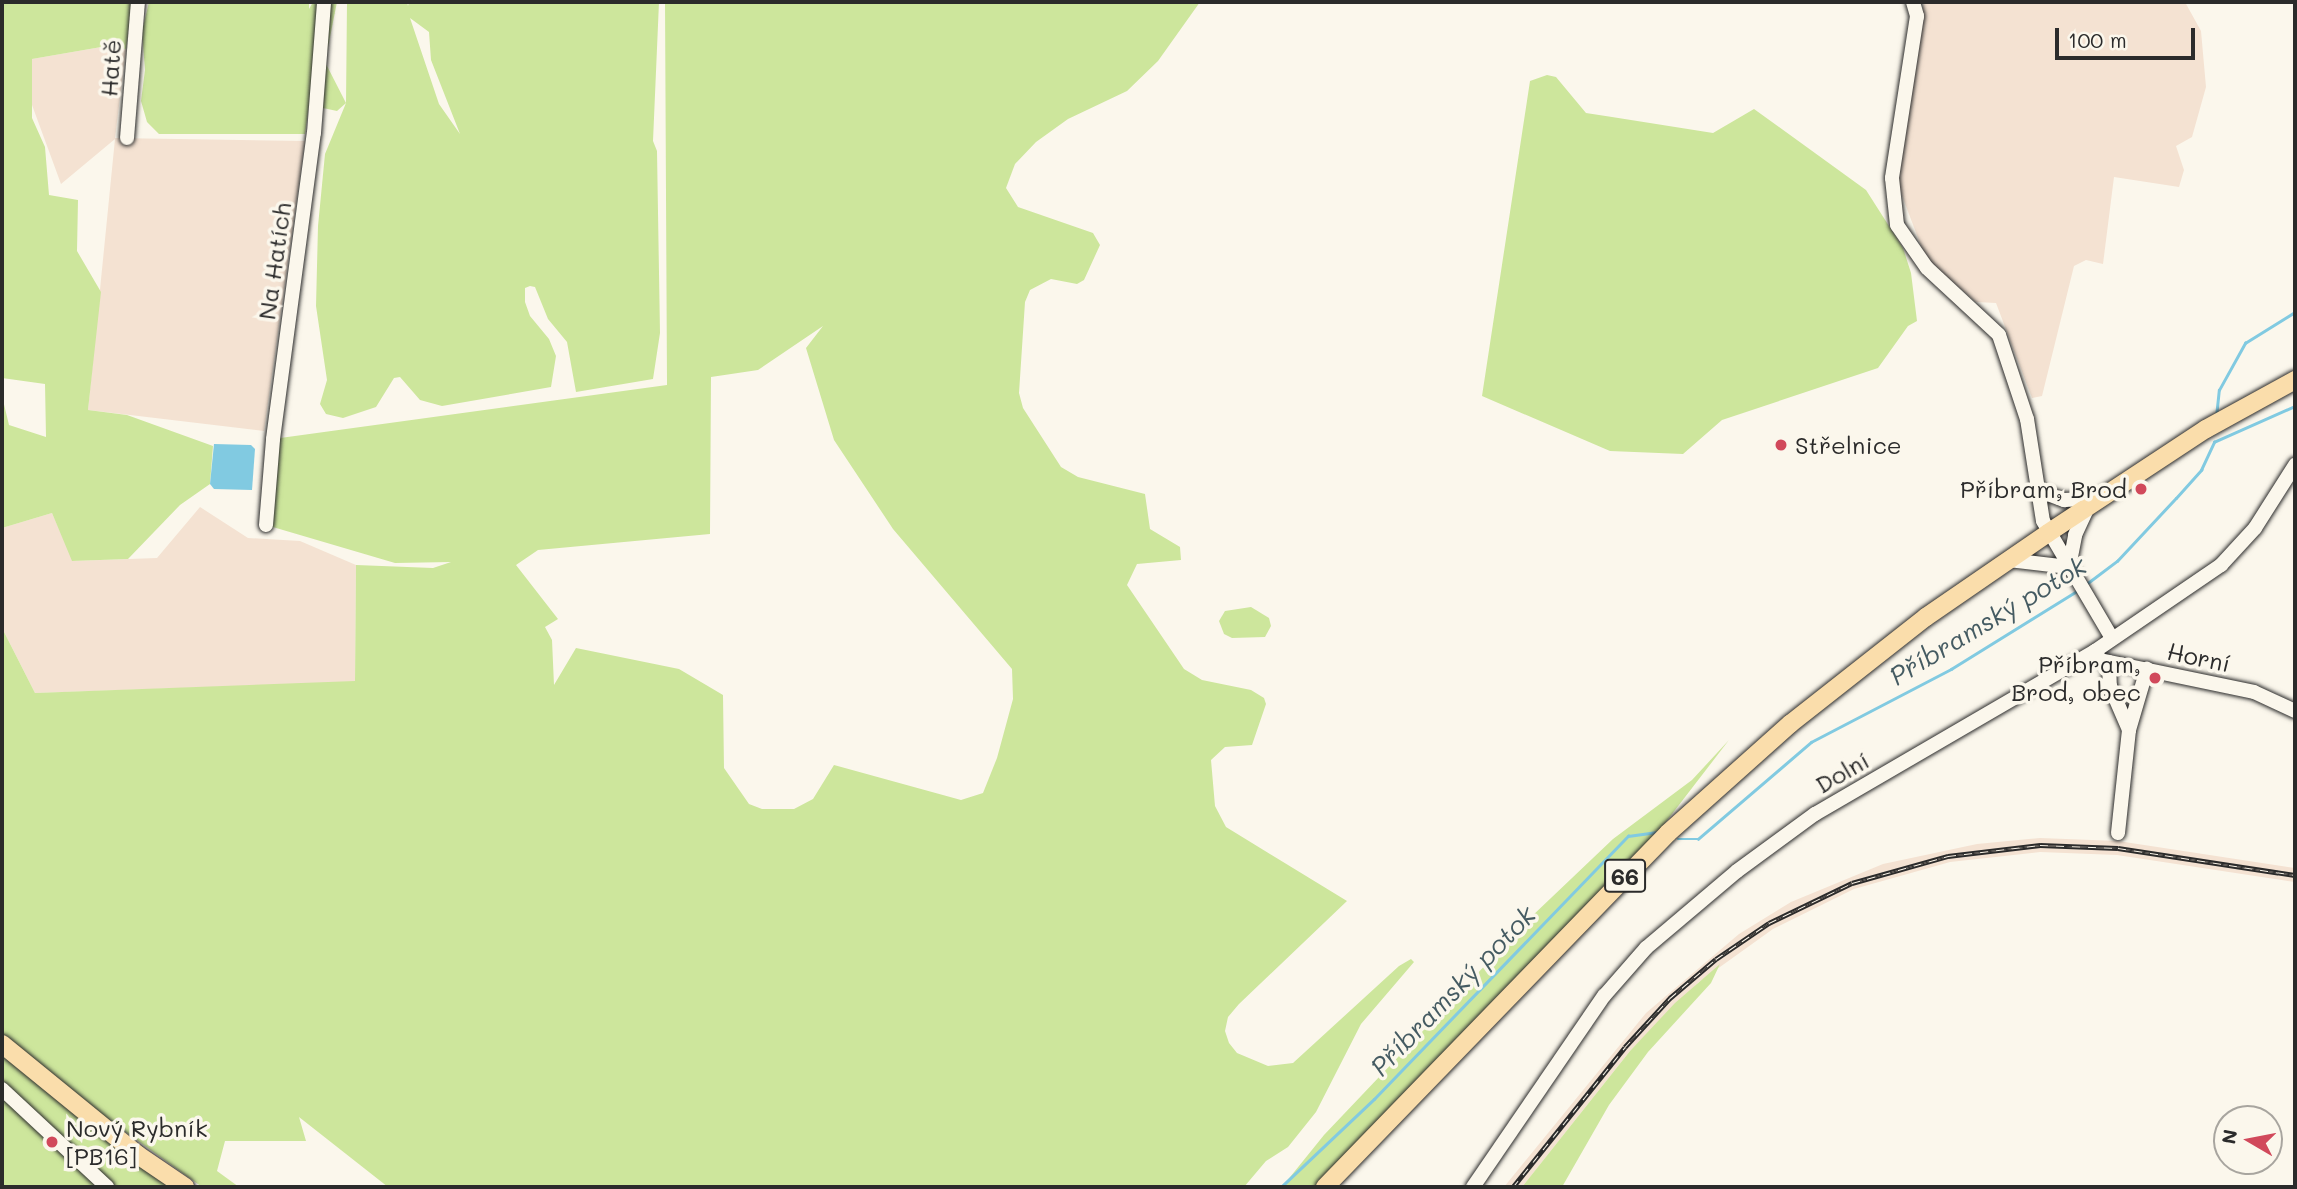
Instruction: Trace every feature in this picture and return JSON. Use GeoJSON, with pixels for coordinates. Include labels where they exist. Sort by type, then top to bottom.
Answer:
{"type":"FeatureCollection","features":[{"type":"Feature","properties":{"kind":"main road","name":"66"},"geometry":{"type":"LineString","coordinates":[[1325,1187],[1540,962],[1728,776],[1860,667],[2048,533],[2206,429],[2295,380]]}},
{"type":"Feature","properties":{"kind":"main road"},"geometry":{"type":"LineString","coordinates":[[2,1044],[138,1155],[185,1187]]}},
{"type":"Feature","properties":{"kind":"street","name":"Hatě"},"geometry":{"type":"LineString","coordinates":[[128,138],[138,2]]}},
{"type":"Feature","properties":{"kind":"street","name":"Na Hatích"},"geometry":{"type":"LineString","coordinates":[[266,525],[273,439],[314,133],[324,2]]}},
{"type":"Feature","properties":{"kind":"street"},"geometry":{"type":"LineString","coordinates":[[1913,2],[1917,16],[1892,177],[1898,225],[1927,268],[1999,335],[2020,390],[2048,533],[2112,638]]}},
{"type":"Feature","properties":{"kind":"street","name":"Dolní"},"geometry":{"type":"LineString","coordinates":[[1472,1187],[1604,996],[1646,948],[1737,871],[1815,814],[2095,651],[2221,565],[2255,528],[2295,465]]}},
{"type":"Feature","properties":{"kind":"street"},"geometry":{"type":"LineString","coordinates":[[2040,491],[2064,500],[2094,502],[2074,535],[2069,567]]}},
{"type":"Feature","properties":{"kind":"street"},"geometry":{"type":"LineString","coordinates":[[2009,561],[2069,567]]}},
{"type":"Feature","properties":{"kind":"street","name":"Horní"},"geometry":{"type":"LineString","coordinates":[[2095,651],[2100,660],[2254,692],[2295,711]]}},
{"type":"Feature","properties":{"kind":"street"},"geometry":{"type":"LineString","coordinates":[[2109,662],[2110,686],[2129,730]]}},
{"type":"Feature","properties":{"kind":"street"},"geometry":{"type":"LineString","coordinates":[[2118,833],[2129,730],[2147,669]]}},
{"type":"Feature","properties":{"kind":"street"},"geometry":{"type":"LineString","coordinates":[[2,1089],[107,1187]]}},
{"type":"Feature","properties":{"kind":"shaded area"},"geometry":{"type":"Polygon","coordinates":[[[1924,2],[2185,2],[2201,31],[2206,87],[2192,137],[2176,146],[2184,170],[2179,187],[2114,177],[2103,264],[2086,260],[2074,266],[2042,396],[2032,398],[1996,303],[1976,302],[1926,259],[1898,185],[1924,2]]]}},
{"type":"Feature","properties":{"kind":"shaded area"},"geometry":{"type":"Polygon","coordinates":[[[107,46],[126,49],[115,138],[305,141],[264,431],[88,410],[115,139],[61,184],[32,105],[32,59],[107,46]]]}},
{"type":"Feature","properties":{"kind":"shaded area"},"geometry":{"type":"Polygon","coordinates":[[[200,507],[248,538],[300,541],[356,565],[355,682],[35,693],[2,628],[2,528],[52,513],[73,561],[157,558],[200,507]]]}},
{"type":"Feature","properties":{"kind":"shaded area"},"geometry":{"type":"Polygon","coordinates":[[[2040,838],[2118,841],[2295,868],[2295,882],[2117,855],[2040,852],[1950,862],[1854,889],[1773,929],[1699,982],[1630,1051],[1522,1187],[1504,1187],[1646,1013],[1739,934],[1791,902],[1883,864],[1977,844],[2040,838]]]}},
{"type":"Feature","properties":{"kind":"green space"},"geometry":{"type":"Polygon","coordinates":[[[2,2],[133,2],[126,49],[107,46],[32,59],[32,118],[45,147],[49,195],[78,200],[77,251],[101,292],[88,410],[127,415],[213,446],[210,484],[180,505],[128,559],[72,561],[52,513],[2,528],[2,396],[9,425],[46,437],[45,384],[2,378],[2,2]]]}},
{"type":"Feature","properties":{"kind":"green space"},"geometry":{"type":"Polygon","coordinates":[[[149,2],[309,2],[309,9],[313,2],[337,2],[325,62],[346,103],[337,111],[309,105],[305,134],[159,134],[147,122],[141,101],[145,70],[142,31],[149,2]]]}},
{"type":"Feature","properties":{"kind":"green space"},"geometry":{"type":"Polygon","coordinates":[[[347,2],[407,2],[408,6],[409,2],[659,2],[653,141],[657,151],[660,333],[653,379],[576,392],[567,342],[548,319],[535,287],[530,286],[525,288],[525,302],[530,316],[549,339],[556,356],[551,387],[442,406],[420,400],[400,377],[394,378],[376,407],[343,418],[326,414],[320,404],[327,380],[316,306],[318,226],[325,154],[346,103],[347,2]],[[410,18],[439,104],[460,134],[431,60],[429,32],[410,18]]]}},
{"type":"Feature","properties":{"kind":"green space"},"geometry":{"type":"Polygon","coordinates":[[[665,2],[1200,2],[1158,61],[1127,91],[1068,119],[1036,142],[1015,164],[1006,188],[1018,207],[1093,233],[1100,245],[1084,280],[1077,284],[1051,279],[1030,290],[1025,302],[1019,393],[1023,408],[1061,467],[1078,477],[1145,494],[1150,529],[1180,547],[1181,560],[1137,564],[1127,585],[1184,669],[1202,680],[1251,690],[1264,698],[1266,704],[1252,745],[1225,747],[1211,760],[1215,806],[1226,827],[1347,901],[1228,1017],[1225,1031],[1229,1043],[1237,1053],[1268,1066],[1293,1063],[1399,966],[1411,959],[1414,962],[1361,1024],[1316,1112],[1288,1147],[1266,1161],[1244,1187],[388,1187],[299,1117],[306,1141],[225,1141],[217,1171],[239,1187],[202,1187],[95,1110],[2,1034],[2,628],[35,693],[355,681],[356,565],[433,568],[451,562],[395,563],[266,525],[273,439],[667,385],[665,2]],[[823,326],[758,370],[711,377],[710,534],[538,550],[516,565],[558,619],[545,627],[552,640],[554,685],[576,648],[679,669],[723,695],[724,768],[749,804],[762,809],[794,809],[813,799],[834,765],[961,800],[983,793],[997,758],[1013,699],[1012,669],[893,529],[834,440],[806,348],[823,326]]]}},
{"type":"Feature","properties":{"kind":"green space"},"geometry":{"type":"Polygon","coordinates":[[[1547,75],[1556,77],[1586,113],[1713,133],[1754,109],[1866,190],[1903,248],[1911,273],[1917,321],[1908,326],[1878,368],[1722,420],[1683,454],[1610,451],[1482,396],[1530,81],[1547,75]]]}},
{"type":"Feature","properties":{"kind":"green space"},"geometry":{"type":"Polygon","coordinates":[[[1251,607],[1269,618],[1271,626],[1265,637],[1232,638],[1224,634],[1219,621],[1225,611],[1251,607]]]}},
{"type":"Feature","properties":{"kind":"green space"},"geometry":{"type":"Polygon","coordinates":[[[1729,740],[1662,827],[1316,1187],[1282,1187],[1324,1135],[1531,917],[1613,839],[1692,780],[1729,740]]]}},
{"type":"Feature","properties":{"kind":"green space"},"geometry":{"type":"Polygon","coordinates":[[[1720,964],[1711,983],[1648,1052],[1609,1105],[1562,1187],[1522,1187],[1630,1051],[1675,1003],[1720,964]]]}},
{"type":"Feature","properties":{"kind":"green space"},"geometry":{"type":"Polygon","coordinates":[[[2,1054],[133,1161],[172,1187],[2,1187],[2,1054]]]}},
{"type":"Feature","properties":{"kind":"water"},"geometry":{"type":"Polygon","coordinates":[[[214,444],[251,445],[255,449],[252,490],[214,489],[210,484],[214,444]]]}},
{"type":"Feature","properties":{"kind":"waterway"},"geometry":{"type":"LineString","coordinates":[[2216,417],[2219,390],[2245,343],[2295,312]]}},
{"type":"Feature","properties":{"kind":"waterway","name":"Příbramský potok"},"geometry":{"type":"LineString","coordinates":[[2085,585],[2117,561],[2176,498],[2201,470],[2214,442],[2295,406]]}},
{"type":"Feature","properties":{"kind":"waterway","name":"Příbramský potok"},"geometry":{"type":"LineString","coordinates":[[1678,839],[1698,839],[1811,742],[1951,669],[2077,591]]}},
{"type":"Feature","properties":{"kind":"waterway","name":"Příbramský potok"},"geometry":{"type":"LineString","coordinates":[[1281,1187],[1374,1099],[1628,836],[1655,832]]}},
{"type":"Feature","properties":{"kind":"railway"},"geometry":{"type":"LineString","coordinates":[[1513,1187],[1625,1047],[1670,998],[1716,959],[1769,923],[1852,883],[1948,856],[2040,845],[2118,848],[2295,875]]}},
{"type":"Feature","properties":{"kind":"place","name":"Střelnice"},"geometry":{"type":"Point","coordinates":[1781,445]}},
{"type":"Feature","properties":{"kind":"place","name":"Příbram, Brod"},"geometry":{"type":"Point","coordinates":[2141,489]}},
{"type":"Feature","properties":{"kind":"place","name":"Příbram, Brod, obec"},"geometry":{"type":"Point","coordinates":[2155,678]}},
{"type":"Feature","properties":{"kind":"place","name":"Nový Rybník [PB16]"},"geometry":{"type":"Point","coordinates":[52,1142]}}]}
